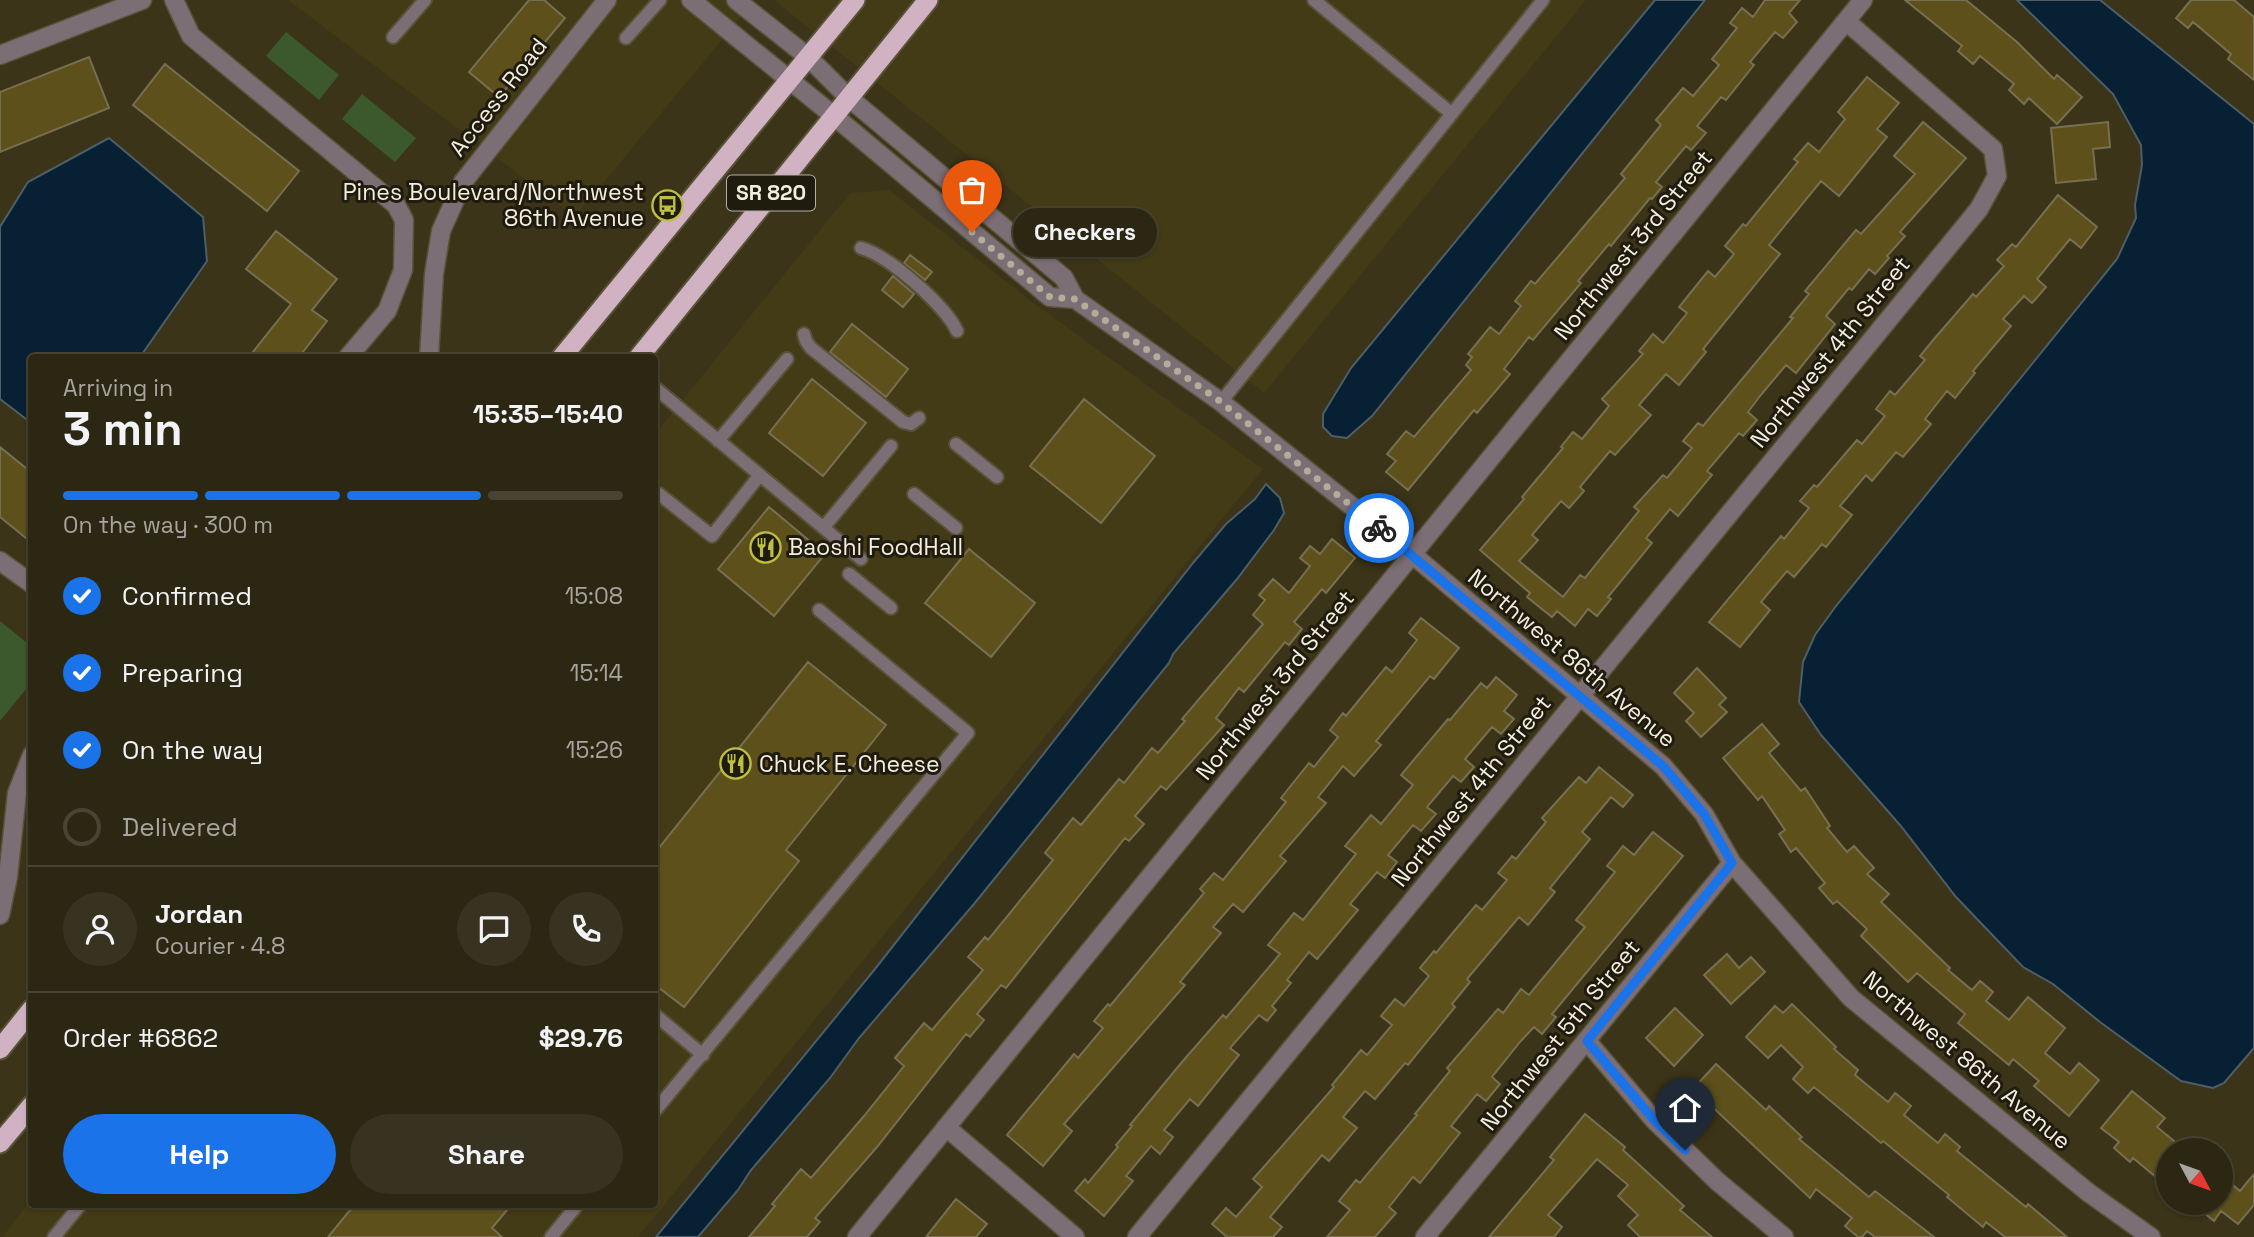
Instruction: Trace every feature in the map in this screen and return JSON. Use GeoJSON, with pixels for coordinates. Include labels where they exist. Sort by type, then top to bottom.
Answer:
{"type":"FeatureCollection","features":[{"type":"Feature","properties":{"kind":"highway","name":"SR 820"},"geometry":{"type":"LineString","coordinates":[[564,354],[855,0]]}},
{"type":"Feature","properties":{"kind":"highway","name":"SR 820"},"geometry":{"type":"LineString","coordinates":[[641,354],[928,0]]}},
{"type":"Feature","properties":{"kind":"highway"},"geometry":{"type":"LineString","coordinates":[[0,1049],[28,1014]]}},
{"type":"Feature","properties":{"kind":"highway"},"geometry":{"type":"LineString","coordinates":[[0,1143],[28,1110]]}},
{"type":"Feature","properties":{"kind":"street"},"geometry":{"type":"LineString","coordinates":[[0,55],[142,0]]}},
{"type":"Feature","properties":{"kind":"street"},"geometry":{"type":"LineString","coordinates":[[174,0],[191,36],[396,205],[404,220],[403,270],[387,311],[351,354]]}},
{"type":"Feature","properties":{"kind":"street","name":"Access Road"},"geometry":{"type":"LineString","coordinates":[[429,354],[434,274],[441,231],[463,182],[607,0]]}},
{"type":"Feature","properties":{"kind":"street","name":"Northwest 86th Avenue"},"geometry":{"type":"LineString","coordinates":[[691,0],[1050,297],[1075,299]]}},
{"type":"Feature","properties":{"kind":"street","name":"Northwest 86th Avenue"},"geometry":{"type":"LineString","coordinates":[[736,0],[808,57],[848,97],[1064,278],[1075,299],[1222,402],[1413,555],[1663,766],[1704,814],[1732,863],[1852,998],[2089,1194],[2151,1237]]}},
{"type":"Feature","properties":{"kind":"street","name":"Northwest 3rd Street"},"geometry":{"type":"LineString","coordinates":[[857,1237],[1863,0]]}},
{"type":"Feature","properties":{"kind":"street","name":"Northwest 4th Street"},"geometry":{"type":"LineString","coordinates":[[1137,1237],[1979,209],[1997,176],[1993,149],[1846,21]]}},
{"type":"Feature","properties":{"kind":"street"},"geometry":{"type":"LineString","coordinates":[[0,561],[28,581]]}},
{"type":"Feature","properties":{"kind":"street"},"geometry":{"type":"LineString","coordinates":[[0,915],[8,877],[17,793],[28,765]]}},
{"type":"Feature","properties":{"kind":"street","name":"Northwest 5th Street"},"geometry":{"type":"LineString","coordinates":[[1425,1237],[1732,863]]}},
{"type":"Feature","properties":{"kind":"street"},"geometry":{"type":"LineString","coordinates":[[1587,1041],[1654,1120],[1717,1181],[1784,1237]]}},
{"type":"Feature","properties":{"kind":"street"},"geometry":{"type":"LineString","coordinates":[[946,1128],[1076,1237]]}},
{"type":"Feature","properties":{"kind":"lane"},"geometry":{"type":"LineString","coordinates":[[393,37],[425,0]]}},
{"type":"Feature","properties":{"kind":"lane"},"geometry":{"type":"LineString","coordinates":[[626,38],[660,0]]}},
{"type":"Feature","properties":{"kind":"lane"},"geometry":{"type":"LineString","coordinates":[[1314,0],[1452,114]]}},
{"type":"Feature","properties":{"kind":"lane"},"geometry":{"type":"LineString","coordinates":[[1222,402],[1543,0]]}},
{"type":"Feature","properties":{"kind":"lane"},"geometry":{"type":"LineString","coordinates":[[861,248],[886,260],[929,296],[952,319],[957,331]]}},
{"type":"Feature","properties":{"kind":"lane"},"geometry":{"type":"LineString","coordinates":[[804,334],[811,348],[903,422],[911,424],[919,418]]}},
{"type":"Feature","properties":{"kind":"lane"},"geometry":{"type":"LineString","coordinates":[[718,442],[787,359]]}},
{"type":"Feature","properties":{"kind":"lane"},"geometry":{"type":"LineString","coordinates":[[658,390],[860,559]]}},
{"type":"Feature","properties":{"kind":"lane"},"geometry":{"type":"LineString","coordinates":[[956,444],[998,477]]}},
{"type":"Feature","properties":{"kind":"lane"},"geometry":{"type":"LineString","coordinates":[[824,527],[891,446]]}},
{"type":"Feature","properties":{"kind":"lane"},"geometry":{"type":"LineString","coordinates":[[658,495],[712,536],[759,476]]}},
{"type":"Feature","properties":{"kind":"lane"},"geometry":{"type":"LineString","coordinates":[[914,494],[956,528]]}},
{"type":"Feature","properties":{"kind":"lane"},"geometry":{"type":"LineString","coordinates":[[849,574],[891,608]]}},
{"type":"Feature","properties":{"kind":"lane"},"geometry":{"type":"LineString","coordinates":[[658,1107],[968,733],[818,610]]}},
{"type":"Feature","properties":{"kind":"lane"},"geometry":{"type":"LineString","coordinates":[[658,1017],[703,1055]]}},
{"type":"Feature","properties":{"kind":"lane"},"geometry":{"type":"LineString","coordinates":[[54,1237],[78,1208]]}},
{"type":"Feature","properties":{"kind":"lane"},"geometry":{"type":"LineString","coordinates":[[551,1237],[575,1208]]}},
{"type":"Feature","properties":{"kind":"shaded area"},"geometry":{"type":"Polygon","coordinates":[[[288,0],[755,0],[575,217],[288,0]]]}},
{"type":"Feature","properties":{"kind":"shaded area"},"geometry":{"type":"Polygon","coordinates":[[[774,0],[1586,0],[1264,393],[774,0]]]}},
{"type":"Feature","properties":{"kind":"shaded area"},"geometry":{"type":"Polygon","coordinates":[[[889,190],[1035,304],[1263,469],[638,1237],[2,1237],[28,1204],[28,1208],[658,1208],[658,430],[850,193],[889,190]]]}},
{"type":"Feature","properties":{"kind":"green space"},"geometry":{"type":"Polygon","coordinates":[[[286,32],[339,75],[319,100],[266,56],[286,32]]]}},
{"type":"Feature","properties":{"kind":"green space"},"geometry":{"type":"Polygon","coordinates":[[[362,94],[416,138],[395,162],[342,119],[362,94]]]}},
{"type":"Feature","properties":{"kind":"green space"},"geometry":{"type":"Polygon","coordinates":[[[0,621],[28,644],[28,687],[0,721],[0,621]]]}},
{"type":"Feature","properties":{"kind":"water"},"geometry":{"type":"Polygon","coordinates":[[[1655,0],[1705,0],[1372,416],[1347,438],[1332,436],[1323,427],[1323,414],[1351,368],[1655,0]]]}},
{"type":"Feature","properties":{"kind":"water"},"geometry":{"type":"Polygon","coordinates":[[[2017,0],[2100,0],[2254,124],[2254,1048],[2224,1083],[2213,1088],[2181,1081],[2053,984],[2023,967],[1956,897],[1900,825],[1821,735],[1799,702],[1803,662],[1815,635],[2117,259],[2136,218],[2135,205],[2142,165],[2141,145],[2113,94],[2017,0]]]}},
{"type":"Feature","properties":{"kind":"water"},"geometry":{"type":"Polygon","coordinates":[[[109,138],[203,217],[207,261],[142,354],[28,354],[28,420],[0,399],[0,227],[28,182],[109,138]]]}},
{"type":"Feature","properties":{"kind":"water"},"geometry":{"type":"Polygon","coordinates":[[[1266,484],[1280,498],[1284,513],[1274,530],[974,904],[859,1038],[830,1078],[698,1237],[656,1237],[875,969],[1193,563],[1226,524],[1255,499],[1266,484]]]}},
{"type":"Feature","properties":{"kind":"building"},"geometry":{"type":"Polygon","coordinates":[[[529,0],[544,0],[565,18],[499,97],[469,72],[529,0]]]}},
{"type":"Feature","properties":{"kind":"building"},"geometry":{"type":"Polygon","coordinates":[[[1765,0],[1800,0],[1789,13],[1797,22],[1783,38],[1775,32],[1750,62],[1754,65],[1726,100],[1721,97],[1697,126],[1706,133],[1691,150],[1686,146],[1656,182],[1662,187],[1611,246],[1609,244],[1578,281],[1581,283],[1533,340],[1529,337],[1504,369],[1510,374],[1477,413],[1474,410],[1408,490],[1386,472],[1396,461],[1387,454],[1406,431],[1414,437],[1471,370],[1466,365],[1472,357],[1468,354],[1490,327],[1499,334],[1521,306],[1515,301],[1531,281],[1535,284],[1625,178],[1621,174],[1661,125],[1656,120],[1683,88],[1693,96],[1719,65],[1712,59],[1737,28],[1730,23],[1742,8],[1753,17],[1765,0]]]}},
{"type":"Feature","properties":{"kind":"building"},"geometry":{"type":"Polygon","coordinates":[[[1905,0],[1966,0],[2017,42],[2054,79],[2057,75],[2082,97],[2057,124],[2029,98],[2024,104],[2009,90],[2014,84],[1980,56],[1973,64],[1958,51],[1962,46],[1905,0]]]}},
{"type":"Feature","properties":{"kind":"building"},"geometry":{"type":"Polygon","coordinates":[[[2191,0],[2234,0],[2254,17],[2254,80],[2228,59],[2231,54],[2193,22],[2188,28],[2176,18],[2191,0]]]}},
{"type":"Feature","properties":{"kind":"building"},"geometry":{"type":"Polygon","coordinates":[[[89,57],[109,108],[0,152],[0,92],[89,57]]]}},
{"type":"Feature","properties":{"kind":"building"},"geometry":{"type":"Polygon","coordinates":[[[165,64],[299,171],[267,211],[133,105],[165,64]]]}},
{"type":"Feature","properties":{"kind":"building"},"geometry":{"type":"Polygon","coordinates":[[[1867,77],[1899,103],[1877,129],[1887,137],[1839,196],[1821,181],[1769,245],[1780,254],[1703,349],[1706,352],[1679,385],[1666,374],[1639,405],[1651,415],[1615,455],[1610,451],[1580,487],[1584,491],[1569,508],[1561,501],[1532,535],[1538,540],[1519,561],[1563,597],[1580,575],[1585,578],[1639,511],[1634,507],[1663,475],[1667,478],[1692,448],[1683,441],[1698,423],[1703,426],[1793,318],[1790,317],[1809,294],[1805,291],[1856,230],[1861,234],[1915,174],[1894,156],[1923,122],[1966,158],[1900,232],[1905,236],[1875,274],[1869,269],[1826,316],[1835,324],[1796,373],[1786,365],[1760,396],[1748,412],[1757,420],[1743,436],[1739,433],[1707,471],[1712,475],[1678,516],[1670,509],[1646,538],[1652,543],[1608,597],[1611,599],[1597,616],[1588,609],[1575,626],[1557,611],[1552,617],[1527,597],[1530,593],[1480,550],[1524,499],[1522,497],[1573,432],[1582,439],[1609,406],[1602,399],[1643,354],[1639,351],[1653,334],[1663,343],[1687,313],[1679,307],[1708,271],[1715,277],[1734,254],[1725,246],[1743,224],[1746,226],[1798,162],[1794,159],[1808,143],[1819,152],[1845,119],[1838,112],[1867,77]]]}},
{"type":"Feature","properties":{"kind":"building"},"geometry":{"type":"Polygon","coordinates":[[[2108,122],[2110,147],[2093,149],[2096,179],[2056,183],[2051,128],[2108,122]]]}},
{"type":"Feature","properties":{"kind":"building"},"geometry":{"type":"Polygon","coordinates":[[[2058,195],[2097,227],[2081,248],[2070,239],[2037,279],[2046,287],[2032,303],[2024,296],[2003,319],[2011,326],[1973,371],[1975,373],[1955,398],[1947,391],[1925,419],[1931,424],[1903,457],[1896,452],[1872,481],[1866,475],[1840,506],[1852,515],[1826,547],[1822,544],[1794,577],[1787,571],[1761,602],[1770,610],[1740,647],[1709,622],[1781,536],[1784,539],[1809,508],[1800,501],[1814,485],[1817,487],[1857,440],[1862,444],[1885,416],[1876,409],[1890,391],[1895,395],[1925,360],[1920,356],[1934,339],[1973,294],[1976,297],[2004,266],[1997,260],[2012,244],[2016,247],[2058,195]]]}},
{"type":"Feature","properties":{"kind":"building"},"geometry":{"type":"Polygon","coordinates":[[[276,231],[337,279],[312,310],[327,321],[301,354],[251,354],[291,304],[246,269],[276,231]]]}},
{"type":"Feature","properties":{"kind":"building"},"geometry":{"type":"Polygon","coordinates":[[[910,255],[932,272],[925,280],[904,263],[910,255]]]}},
{"type":"Feature","properties":{"kind":"building"},"geometry":{"type":"Polygon","coordinates":[[[893,276],[914,294],[903,307],[882,290],[893,276]]]}},
{"type":"Feature","properties":{"kind":"building"},"geometry":{"type":"Polygon","coordinates":[[[852,324],[908,369],[886,397],[830,352],[852,324]]]}},
{"type":"Feature","properties":{"kind":"building"},"geometry":{"type":"Polygon","coordinates":[[[812,379],[866,423],[823,476],[769,433],[812,379]]]}},
{"type":"Feature","properties":{"kind":"building"},"geometry":{"type":"Polygon","coordinates":[[[1084,399],[1155,456],[1101,523],[1030,466],[1084,399]]]}},
{"type":"Feature","properties":{"kind":"building"},"geometry":{"type":"Polygon","coordinates":[[[0,447],[28,470],[28,540],[0,517],[0,447]]]}},
{"type":"Feature","properties":{"kind":"building"},"geometry":{"type":"Polygon","coordinates":[[[769,507],[825,554],[774,616],[718,569],[769,507]]]}},
{"type":"Feature","properties":{"kind":"building"},"geometry":{"type":"Polygon","coordinates":[[[1332,539],[1355,558],[1326,593],[1322,589],[1294,622],[1302,629],[1289,645],[1285,642],[1244,692],[1239,688],[1216,718],[1224,725],[1166,790],[1161,786],[1135,816],[1144,824],[1129,841],[1125,838],[1006,988],[1001,985],[977,1014],[984,1020],[970,1037],[966,1034],[877,1147],[815,1218],[820,1222],[807,1237],[749,1237],[801,1169],[811,1178],[864,1116],[904,1066],[895,1058],[924,1023],[932,1030],[983,970],[968,957],[985,937],[988,940],[1053,860],[1045,853],[1073,818],[1081,825],[1119,779],[1124,783],[1152,748],[1158,753],[1185,721],[1182,719],[1263,624],[1253,615],[1265,600],[1259,595],[1273,579],[1289,593],[1310,566],[1300,558],[1310,546],[1320,554],[1332,539]]]}},
{"type":"Feature","properties":{"kind":"building"},"geometry":{"type":"Polygon","coordinates":[[[969,549],[1035,603],[991,657],[925,603],[969,549]]]}},
{"type":"Feature","properties":{"kind":"building"},"geometry":{"type":"Polygon","coordinates":[[[1421,618],[1459,648],[1434,679],[1430,676],[1376,741],[1381,745],[1354,776],[1343,766],[1318,797],[1326,803],[1280,856],[1286,861],[1243,912],[1233,904],[1213,927],[1221,933],[1180,982],[1185,985],[1064,1124],[1072,1131],[1043,1166],[1007,1135],[1074,1054],[1078,1058],[1103,1028],[1094,1021],[1108,1004],[1110,1006],[1204,893],[1200,889],[1214,873],[1223,880],[1286,802],[1281,798],[1309,763],[1314,767],[1338,737],[1330,730],[1343,713],[1346,716],[1386,667],[1392,672],[1417,640],[1409,633],[1421,618]]]}},
{"type":"Feature","properties":{"kind":"building"},"geometry":{"type":"Polygon","coordinates":[[[808,662],[886,725],[786,850],[799,861],[684,1007],[658,987],[658,849],[808,662]]]}},
{"type":"Feature","properties":{"kind":"building"},"geometry":{"type":"Polygon","coordinates":[[[1697,668],[1726,698],[1719,705],[1727,712],[1701,737],[1686,721],[1694,713],[1674,693],[1697,668]]]}},
{"type":"Feature","properties":{"kind":"building"},"geometry":{"type":"Polygon","coordinates":[[[1496,677],[1517,695],[1504,711],[1514,719],[1501,734],[1492,727],[1465,759],[1474,767],[1461,782],[1453,776],[1427,807],[1436,814],[1421,831],[1413,825],[1388,855],[1397,862],[1385,878],[1377,872],[1350,904],[1358,910],[1317,959],[1309,952],[1287,980],[1291,983],[1272,1006],[1276,1010],[1267,1021],[1259,1015],[1230,1048],[1239,1055],[1198,1106],[1190,1099],[1164,1130],[1173,1137],[1160,1154],[1151,1146],[1126,1176],[1133,1181],[1104,1216],[1075,1191],[1085,1179],[1088,1183],[1118,1147],[1116,1145],[1132,1126],[1130,1125],[1182,1062],[1223,1015],[1226,1018],[1280,954],[1268,945],[1294,913],[1303,920],[1356,854],[1345,846],[1371,815],[1381,824],[1413,785],[1401,775],[1481,683],[1487,688],[1496,677]]]}},
{"type":"Feature","properties":{"kind":"building"},"geometry":{"type":"Polygon","coordinates":[[[1762,724],[1779,744],[1769,753],[1801,791],[1805,788],[1830,826],[1827,828],[1847,852],[1854,846],[1874,868],[1867,874],[1889,894],[1881,902],[1950,968],[1948,970],[1972,990],[1980,981],[1993,992],[1986,1001],[2009,1020],[2028,997],[2065,1028],[2045,1053],[2070,1074],[2079,1063],[2099,1080],[2069,1116],[2034,1086],[2039,1081],[2013,1059],[2009,1065],[1958,1023],[1965,1014],[1917,973],[1908,982],[1861,936],[1867,929],[1837,901],[1833,904],[1819,888],[1825,883],[1796,848],[1791,852],[1779,834],[1785,830],[1762,796],[1758,800],[1723,758],[1762,724]]]}},
{"type":"Feature","properties":{"kind":"building"},"geometry":{"type":"Polygon","coordinates":[[[1599,767],[1633,795],[1623,807],[1611,797],[1582,832],[1590,839],[1550,888],[1555,892],[1528,925],[1519,917],[1467,979],[1470,982],[1452,1004],[1455,1007],[1408,1065],[1405,1063],[1375,1099],[1365,1091],[1343,1117],[1357,1128],[1329,1161],[1322,1155],[1270,1217],[1282,1227],[1273,1237],[1227,1237],[1212,1224],[1226,1208],[1236,1217],[1262,1187],[1253,1179],[1334,1087],[1332,1085],[1361,1050],[1367,1055],[1392,1025],[1381,1016],[1395,999],[1404,1006],[1429,976],[1420,968],[1476,905],[1482,910],[1507,880],[1498,873],[1512,856],[1516,859],[1546,822],[1542,818],[1579,777],[1586,783],[1599,767]]]}},
{"type":"Feature","properties":{"kind":"building"},"geometry":{"type":"Polygon","coordinates":[[[1653,832],[1683,856],[1552,1014],[1556,1017],[1542,1034],[1534,1027],[1520,1042],[1492,1077],[1500,1084],[1486,1101],[1477,1094],[1451,1126],[1460,1133],[1420,1183],[1413,1177],[1389,1207],[1396,1213],[1375,1237],[1327,1237],[1350,1210],[1339,1201],[1356,1180],[1360,1183],[1417,1115],[1415,1114],[1450,1071],[1447,1068],[1498,1009],[1503,1013],[1521,989],[1529,995],[1585,927],[1576,920],[1615,872],[1607,866],[1623,846],[1634,855],[1653,832]]]}},
{"type":"Feature","properties":{"kind":"building"},"geometry":{"type":"Polygon","coordinates":[[[1727,954],[1739,968],[1751,957],[1765,972],[1731,1004],[1704,975],[1727,954]]]}},
{"type":"Feature","properties":{"kind":"building"},"geometry":{"type":"Polygon","coordinates":[[[1792,1004],[1836,1047],[1834,1049],[1858,1070],[1855,1075],[1888,1102],[1895,1093],[1911,1106],[1904,1115],[1938,1143],[1945,1134],[1960,1147],[1957,1151],[2067,1237],[2005,1237],[1986,1222],[1983,1227],[1947,1197],[1949,1195],[1814,1087],[1808,1093],[1793,1079],[1803,1067],[1781,1045],[1768,1058],[1746,1037],[1775,1006],[1783,1013],[1792,1004]]]}},
{"type":"Feature","properties":{"kind":"building"},"geometry":{"type":"Polygon","coordinates":[[[1675,1008],[1703,1035],[1674,1066],[1646,1038],[1675,1008]]]}},
{"type":"Feature","properties":{"kind":"building"},"geometry":{"type":"Polygon","coordinates":[[[1716,1064],[1766,1110],[1769,1106],[1802,1137],[1799,1139],[1869,1197],[1875,1191],[1934,1237],[1875,1237],[1867,1231],[1862,1237],[1858,1237],[1845,1226],[1852,1218],[1816,1189],[1810,1198],[1693,1089],[1716,1064]]]}},
{"type":"Feature","properties":{"kind":"building"},"geometry":{"type":"Polygon","coordinates":[[[2132,1091],[2165,1118],[2157,1127],[2170,1138],[2156,1138],[2156,1177],[2133,1158],[2130,1162],[2114,1148],[2119,1142],[2101,1128],[2132,1091]]]}},
{"type":"Feature","properties":{"kind":"building"},"geometry":{"type":"Polygon","coordinates":[[[1585,1114],[1625,1147],[1623,1150],[1684,1206],[1680,1210],[1712,1237],[1640,1237],[1628,1225],[1638,1215],[1618,1196],[1628,1185],[1597,1159],[1548,1215],[1562,1227],[1554,1237],[1489,1237],[1554,1160],[1550,1157],[1585,1114]]]}},
{"type":"Feature","properties":{"kind":"building"},"geometry":{"type":"Polygon","coordinates":[[[2254,1174],[2254,1205],[2238,1224],[2226,1215],[2233,1215],[2233,1185],[2240,1191],[2254,1174]]]}},
{"type":"Feature","properties":{"kind":"building"},"geometry":{"type":"Polygon","coordinates":[[[956,1199],[987,1224],[976,1237],[926,1237],[956,1199]]]}},
{"type":"Feature","properties":{"kind":"building"},"geometry":{"type":"Polygon","coordinates":[[[352,1208],[509,1208],[492,1228],[502,1237],[328,1237],[352,1208]]]}},
{"type":"Feature","properties":{"kind":"building"},"geometry":{"type":"Polygon","coordinates":[[[2207,1215],[2218,1215],[2214,1221],[2207,1215]]]}},
{"type":"Feature","properties":{"kind":"way so far"},"geometry":{"type":"LineString","coordinates":[[972,232],[1050,297],[1075,299],[1217,399],[1379,528]]}},
{"type":"Feature","properties":{"kind":"place","name":"Pines Boulevard/Northwest 86th Avenue"},"geometry":{"type":"Point","coordinates":[667,205]}},
{"type":"Feature","properties":{"kind":"place","name":"Checkers"},"geometry":{"type":"Point","coordinates":[972,232]}},
{"type":"Feature","properties":{"kind":"place","name":"Baoshi FoodHall"},"geometry":{"type":"Point","coordinates":[765,547]}},
{"type":"Feature","properties":{"kind":"place","name":"Chuck E. Cheese"},"geometry":{"type":"Point","coordinates":[736,764]}},
{"type":"Feature","properties":{"kind":"route"},"geometry":{"type":"LineString","coordinates":[[1379,528],[1663,766],[1704,814],[1732,863],[1587,1041],[1654,1120],[1685,1150]]}}]}
